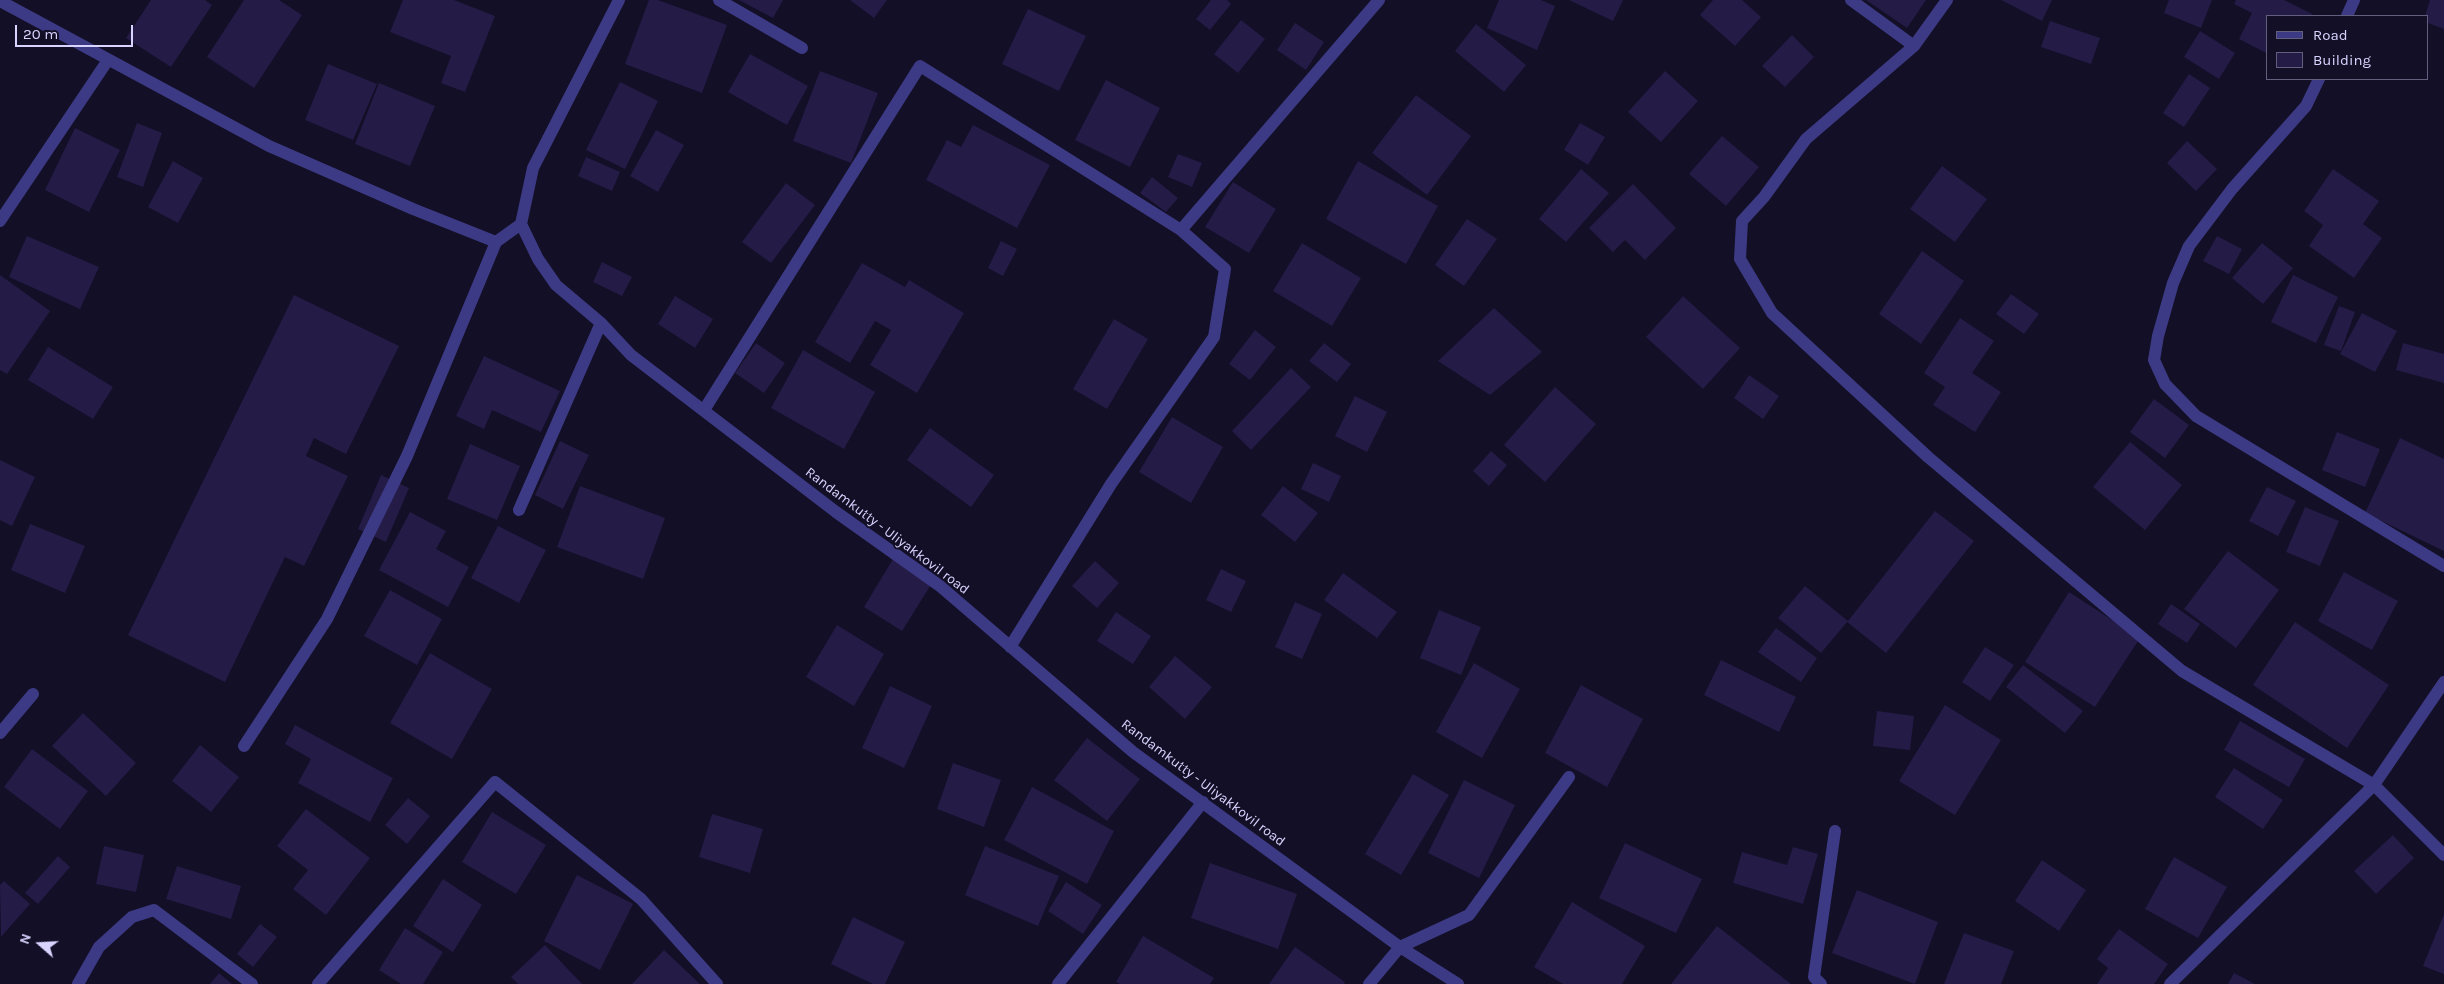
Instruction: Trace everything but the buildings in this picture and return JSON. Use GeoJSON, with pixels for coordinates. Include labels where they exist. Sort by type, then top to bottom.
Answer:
{"type":"FeatureCollection","features":[{"type":"Feature","properties":{"kind":"street"},"geometry":{"type":"LineString","coordinates":[[244,746],[327,619],[408,456],[496,242],[521,224],[533,168],[620,0]]}},
{"type":"Feature","properties":{"kind":"street"},"geometry":{"type":"LineString","coordinates":[[719,0],[802,48]]}},
{"type":"Feature","properties":{"kind":"street"},"geometry":{"type":"LineString","coordinates":[[1181,230],[1379,0]]}},
{"type":"Feature","properties":{"kind":"street"},"geometry":{"type":"LineString","coordinates":[[1851,0],[1914,46]]}},
{"type":"Feature","properties":{"kind":"street"},"geometry":{"type":"LineString","coordinates":[[1947,0],[1914,46],[1806,138],[1764,197],[1742,221],[1740,260],[1757,290],[1772,313],[1928,456],[2182,671],[2374,785],[2444,855]]}},
{"type":"Feature","properties":{"kind":"street"},"geometry":{"type":"LineString","coordinates":[[2347,15],[2354,0]]}},
{"type":"Feature","properties":{"kind":"street"},"geometry":{"type":"LineString","coordinates":[[0,1],[269,146],[413,209],[496,242]]}},
{"type":"Feature","properties":{"kind":"street"},"geometry":{"type":"LineString","coordinates":[[0,221],[108,60]]}},
{"type":"Feature","properties":{"kind":"street"},"geometry":{"type":"LineString","coordinates":[[704,410],[920,66],[1181,230],[1225,269],[1214,337],[1111,484],[1010,647]]}},
{"type":"Feature","properties":{"kind":"street"},"geometry":{"type":"LineString","coordinates":[[2319,80],[2306,106],[2232,189],[2189,246],[2173,283],[2158,336],[2154,360],[2165,384],[2196,416],[2444,566]]}},
{"type":"Feature","properties":{"kind":"street","name":"Randamkutty - Uliyakkovil road"},"geometry":{"type":"LineString","coordinates":[[521,224],[538,259],[556,284],[601,323],[631,355],[836,512],[940,586],[1133,752],[1400,947],[1458,984]]}},
{"type":"Feature","properties":{"kind":"street"},"geometry":{"type":"LineString","coordinates":[[519,510],[601,323]]}},
{"type":"Feature","properties":{"kind":"street"},"geometry":{"type":"LineString","coordinates":[[2170,984],[2374,785],[2444,682]]}},
{"type":"Feature","properties":{"kind":"street"},"geometry":{"type":"LineString","coordinates":[[0,733],[33,694]]}},
{"type":"Feature","properties":{"kind":"street"},"geometry":{"type":"LineString","coordinates":[[1369,984],[1400,947],[1469,915],[1569,777]]}},
{"type":"Feature","properties":{"kind":"street"},"geometry":{"type":"LineString","coordinates":[[318,984],[494,782],[641,899],[717,984]]}},
{"type":"Feature","properties":{"kind":"street"},"geometry":{"type":"LineString","coordinates":[[1058,984],[1203,802]]}},
{"type":"Feature","properties":{"kind":"street"},"geometry":{"type":"LineString","coordinates":[[1821,984],[1814,977],[1835,831]]}},
{"type":"Feature","properties":{"kind":"street"},"geometry":{"type":"LineString","coordinates":[[78,984],[98,947],[132,917],[154,910],[252,984]]}}]}
